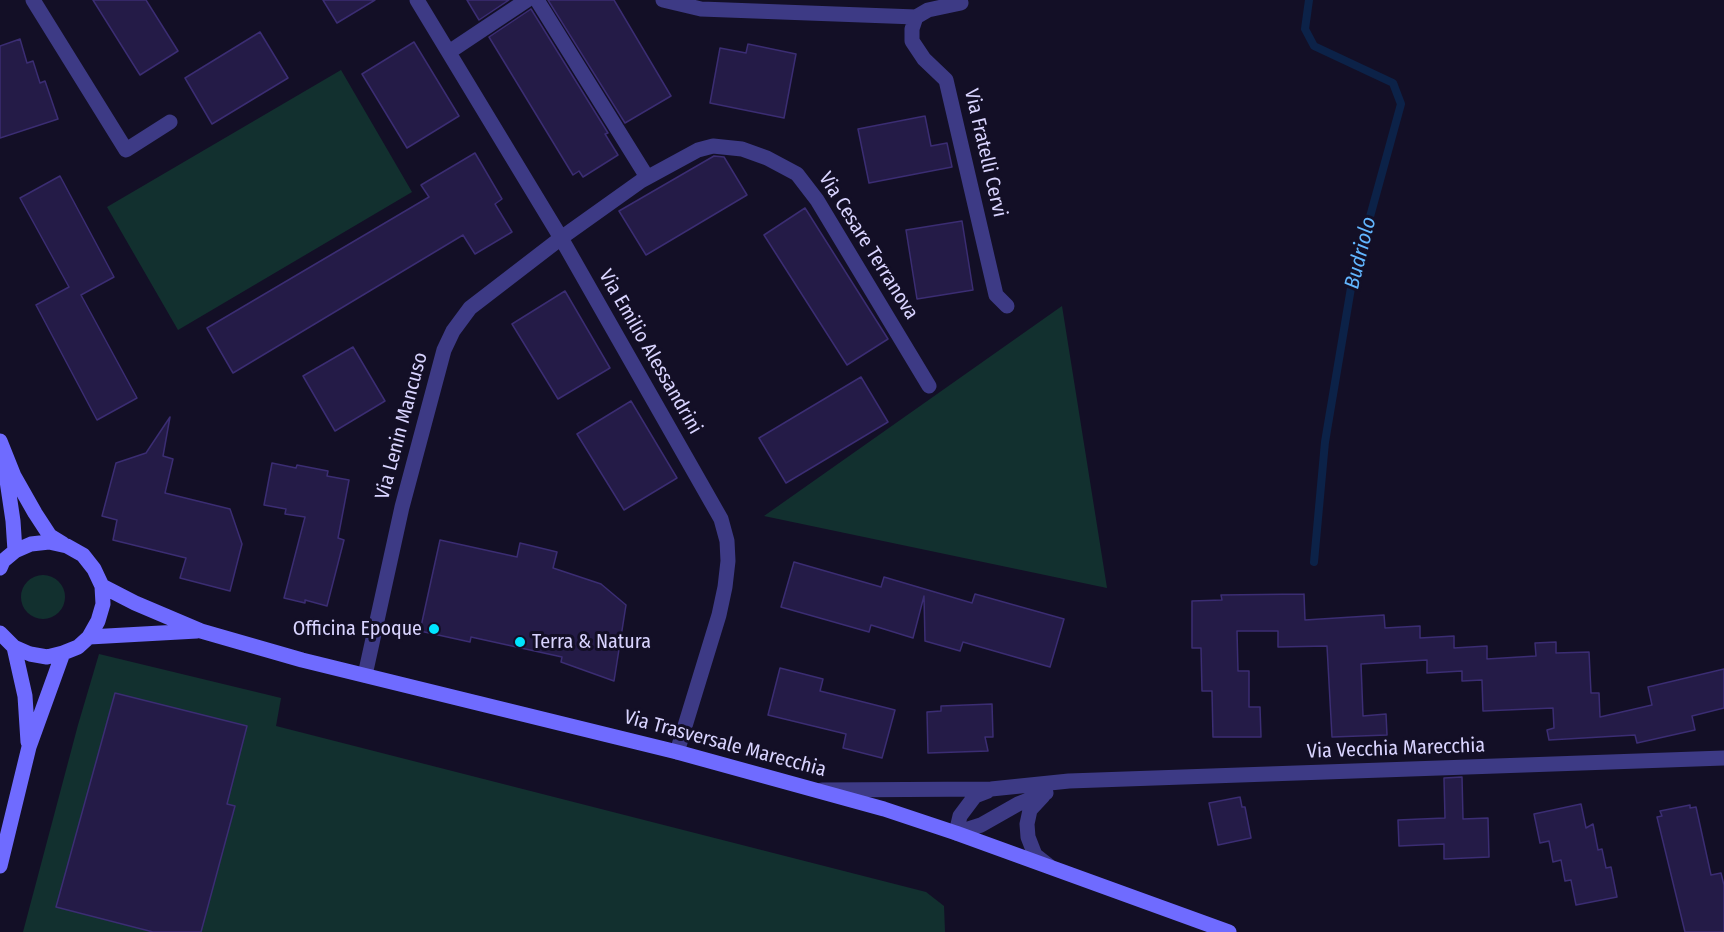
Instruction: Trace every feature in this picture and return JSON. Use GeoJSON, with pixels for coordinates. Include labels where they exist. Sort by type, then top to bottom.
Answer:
{"type":"FeatureCollection","features":[{"type":"Feature","properties":{"kind":"street"},"geometry":{"type":"LineString","coordinates":[[33,0],[126,150],[170,122]]}},
{"type":"Feature","properties":{"kind":"street","name":"Via Emilio Alessandrini"},"geometry":{"type":"LineString","coordinates":[[417,0],[561,238],[721,519],[727,541],[728,561],[718,615],[677,752]]}},
{"type":"Feature","properties":{"kind":"street"},"geometry":{"type":"LineString","coordinates":[[449,52],[527,0]]}},
{"type":"Feature","properties":{"kind":"street"},"geometry":{"type":"LineString","coordinates":[[537,0],[646,177]]}},
{"type":"Feature","properties":{"kind":"street"},"geometry":{"type":"LineString","coordinates":[[663,0],[701,9],[916,17],[927,10],[961,3]]}},
{"type":"Feature","properties":{"kind":"street","name":"Via Fratelli Cervi"},"geometry":{"type":"LineString","coordinates":[[916,17],[912,29],[912,41],[924,59],[946,80],[949,88],[996,295],[1007,306]]}},
{"type":"Feature","properties":{"kind":"street","name":"Via Cesare Terranova"},"geometry":{"type":"LineString","coordinates":[[561,238],[646,177],[698,150],[713,146],[742,149],[767,158],[797,174],[817,200],[929,386]]}},
{"type":"Feature","properties":{"kind":"street","name":"Via Lenin Mancuso"},"geometry":{"type":"LineString","coordinates":[[365,675],[402,507],[444,350],[453,331],[470,308],[561,238]]}},
{"type":"Feature","properties":{"kind":"street"},"geometry":{"type":"LineString","coordinates":[[0,633],[14,647],[30,654],[46,657],[63,653],[78,647],[89,636],[98,621],[103,604],[102,586],[94,569],[83,555],[50,536],[14,476],[2,446]]}},
{"type":"Feature","properties":{"kind":"street"},"geometry":{"type":"LineString","coordinates":[[2,446],[13,521],[5,560]]}},
{"type":"Feature","properties":{"kind":"street"},"geometry":{"type":"LineString","coordinates":[[5,560],[31,544],[49,542],[67,546]]}},
{"type":"Feature","properties":{"kind":"street","name":"Via Trasversale Marecchia"},"geometry":{"type":"LineString","coordinates":[[102,586],[135,603],[201,631],[302,660],[677,752],[884,809],[1229,932]]}},
{"type":"Feature","properties":{"kind":"street","name":"Via Trasversale Marecchia"},"geometry":{"type":"LineString","coordinates":[[89,636],[201,631]]}},
{"type":"Feature","properties":{"kind":"street"},"geometry":{"type":"LineString","coordinates":[[14,647],[25,696],[29,747]]}},
{"type":"Feature","properties":{"kind":"street"},"geometry":{"type":"LineString","coordinates":[[0,866],[29,747],[63,653]]}},
{"type":"Feature","properties":{"kind":"street","name":"Via Vecchia Marecchia"},"geometry":{"type":"LineString","coordinates":[[816,790],[991,789],[1069,781],[1724,758]]}},
{"type":"Feature","properties":{"kind":"street","name":"Via Vecchia Marecchia"},"geometry":{"type":"LineString","coordinates":[[956,833],[981,825],[1018,804],[1046,794],[1069,781]]}},
{"type":"Feature","properties":{"kind":"street"},"geometry":{"type":"LineString","coordinates":[[956,833],[960,816],[975,796],[991,789]]}},
{"type":"Feature","properties":{"kind":"street","name":"Via Vecchia Marecchia"},"geometry":{"type":"LineString","coordinates":[[1046,794],[1030,810],[1027,824],[1028,837],[1035,855],[1050,867]]}},
{"type":"Feature","properties":{"kind":"green space"},"geometry":{"type":"Polygon","coordinates":[[[341,70],[412,192],[178,330],[107,207],[341,70]]]}},
{"type":"Feature","properties":{"kind":"green space"},"geometry":{"type":"Polygon","coordinates":[[[1062,306],[1107,588],[764,516],[1062,306]]]}},
{"type":"Feature","properties":{"kind":"green space"},"geometry":{"type":"Polygon","coordinates":[[[43,575],[52,576],[59,581],[64,588],[64,606],[59,613],[52,618],[43,619],[34,618],[27,613],[22,606],[21,597],[22,588],[27,581],[34,576],[43,575]]]}},
{"type":"Feature","properties":{"kind":"green space"},"geometry":{"type":"Polygon","coordinates":[[[99,654],[281,698],[276,726],[926,892],[944,906],[945,932],[23,932],[99,654]]]}},
{"type":"Feature","properties":{"kind":"building"},"geometry":{"type":"Polygon","coordinates":[[[93,0],[146,0],[178,51],[140,75],[93,0]]]}},
{"type":"Feature","properties":{"kind":"building"},"geometry":{"type":"Polygon","coordinates":[[[323,0],[375,0],[337,23],[323,0]]]}},
{"type":"Feature","properties":{"kind":"building"},"geometry":{"type":"Polygon","coordinates":[[[467,0],[509,0],[479,20],[467,0]]]}},
{"type":"Feature","properties":{"kind":"building"},"geometry":{"type":"Polygon","coordinates":[[[548,0],[614,0],[671,96],[625,123],[548,0]]]}},
{"type":"Feature","properties":{"kind":"building"},"geometry":{"type":"Polygon","coordinates":[[[531,9],[608,133],[605,134],[618,155],[583,177],[579,171],[573,175],[489,37],[531,9]]]}},
{"type":"Feature","properties":{"kind":"building"},"geometry":{"type":"Polygon","coordinates":[[[260,32],[288,78],[212,124],[185,78],[260,32]]]}},
{"type":"Feature","properties":{"kind":"building"},"geometry":{"type":"Polygon","coordinates":[[[20,39],[27,63],[33,61],[40,83],[45,81],[58,119],[0,138],[0,46],[20,39]]]}},
{"type":"Feature","properties":{"kind":"building"},"geometry":{"type":"Polygon","coordinates":[[[414,42],[459,116],[407,148],[362,74],[414,42]]]}},
{"type":"Feature","properties":{"kind":"building"},"geometry":{"type":"Polygon","coordinates":[[[748,44],[796,54],[784,118],[710,103],[720,48],[746,53],[748,44]]]}},
{"type":"Feature","properties":{"kind":"building"},"geometry":{"type":"Polygon","coordinates":[[[925,116],[931,146],[947,143],[952,167],[869,183],[858,129],[925,116]]]}},
{"type":"Feature","properties":{"kind":"building"},"geometry":{"type":"Polygon","coordinates":[[[475,153],[502,199],[495,204],[512,232],[475,254],[463,235],[233,373],[207,328],[429,197],[421,185],[475,153]]]}},
{"type":"Feature","properties":{"kind":"building"},"geometry":{"type":"Polygon","coordinates":[[[714,156],[724,157],[747,195],[646,255],[619,211],[714,156]]]}},
{"type":"Feature","properties":{"kind":"building"},"geometry":{"type":"Polygon","coordinates":[[[60,176],[114,277],[81,295],[137,398],[97,420],[36,305],[69,287],[20,198],[60,176]]]}},
{"type":"Feature","properties":{"kind":"building"},"geometry":{"type":"Polygon","coordinates":[[[805,208],[888,339],[847,365],[764,235],[805,208]]]}},
{"type":"Feature","properties":{"kind":"building"},"geometry":{"type":"Polygon","coordinates":[[[962,221],[973,290],[917,299],[906,230],[962,221]]]}},
{"type":"Feature","properties":{"kind":"building"},"geometry":{"type":"Polygon","coordinates":[[[565,291],[610,368],[558,399],[512,324],[565,291]]]}},
{"type":"Feature","properties":{"kind":"building"},"geometry":{"type":"Polygon","coordinates":[[[353,347],[385,401],[335,431],[303,376],[353,347]]]}},
{"type":"Feature","properties":{"kind":"building"},"geometry":{"type":"Polygon","coordinates":[[[861,377],[888,422],[786,483],[759,438],[861,377]]]}},
{"type":"Feature","properties":{"kind":"building"},"geometry":{"type":"Polygon","coordinates":[[[631,401],[677,478],[624,510],[577,434],[631,401]]]}},
{"type":"Feature","properties":{"kind":"building"},"geometry":{"type":"Polygon","coordinates":[[[170,417],[163,456],[173,459],[165,493],[230,509],[242,544],[230,591],[180,578],[186,558],[113,540],[117,520],[102,516],[116,463],[146,453],[170,417]]]}},
{"type":"Feature","properties":{"kind":"building"},"geometry":{"type":"Polygon","coordinates":[[[272,463],[328,471],[327,476],[349,480],[338,538],[344,540],[327,606],[305,600],[305,603],[284,598],[305,517],[285,514],[286,509],[264,505],[272,463]]]}},
{"type":"Feature","properties":{"kind":"building"},"geometry":{"type":"Polygon","coordinates":[[[440,540],[517,557],[520,543],[557,552],[553,568],[601,584],[626,605],[614,681],[561,662],[562,657],[471,637],[470,642],[420,631],[440,540]]]}},
{"type":"Feature","properties":{"kind":"building"},"geometry":{"type":"Polygon","coordinates":[[[794,562],[881,587],[884,577],[972,603],[975,594],[1064,619],[1050,667],[963,642],[960,651],[925,641],[924,596],[913,638],[871,625],[869,632],[781,607],[794,562]]]}},
{"type":"Feature","properties":{"kind":"building"},"geometry":{"type":"Polygon","coordinates":[[[1304,594],[1305,620],[1384,615],[1385,628],[1420,626],[1420,638],[1454,636],[1454,648],[1487,646],[1487,659],[1536,656],[1535,643],[1556,642],[1556,653],[1589,652],[1591,693],[1599,693],[1600,717],[1652,705],[1648,687],[1724,669],[1724,708],[1692,716],[1695,730],[1637,743],[1635,735],[1549,740],[1547,730],[1554,728],[1553,708],[1483,711],[1482,680],[1462,681],[1462,671],[1427,673],[1427,660],[1361,664],[1363,716],[1386,714],[1387,735],[1332,737],[1327,646],[1278,647],[1278,631],[1237,631],[1238,671],[1249,671],[1249,707],[1260,707],[1261,737],[1213,737],[1212,691],[1202,691],[1201,648],[1192,648],[1192,601],[1222,600],[1221,595],[1304,594]]]}},
{"type":"Feature","properties":{"kind":"building"},"geometry":{"type":"Polygon","coordinates":[[[780,668],[823,679],[820,691],[895,710],[882,758],[843,748],[846,734],[768,715],[780,668]]]}},
{"type":"Feature","properties":{"kind":"building"},"geometry":{"type":"Polygon","coordinates":[[[115,693],[247,726],[227,804],[235,806],[201,932],[153,932],[56,907],[115,693]]]}},
{"type":"Feature","properties":{"kind":"building"},"geometry":{"type":"Polygon","coordinates":[[[992,704],[993,737],[985,737],[988,751],[928,753],[927,712],[941,711],[941,706],[992,704]]]}},
{"type":"Feature","properties":{"kind":"building"},"geometry":{"type":"Polygon","coordinates":[[[1462,777],[1463,819],[1488,818],[1489,857],[1444,859],[1444,844],[1399,846],[1398,820],[1445,818],[1444,778],[1462,777]]]}},
{"type":"Feature","properties":{"kind":"building"},"geometry":{"type":"Polygon","coordinates":[[[1240,797],[1242,807],[1245,807],[1251,838],[1218,845],[1209,803],[1240,797]]]}},
{"type":"Feature","properties":{"kind":"building"},"geometry":{"type":"Polygon","coordinates":[[[1581,804],[1586,828],[1593,824],[1598,850],[1602,849],[1606,868],[1611,867],[1617,897],[1576,905],[1571,880],[1565,881],[1561,860],[1553,862],[1549,841],[1540,843],[1534,814],[1581,804]]]}},
{"type":"Feature","properties":{"kind":"building"},"geometry":{"type":"Polygon","coordinates":[[[1690,805],[1690,808],[1696,807],[1711,875],[1721,873],[1724,885],[1724,932],[1685,932],[1657,817],[1662,816],[1660,811],[1690,805]]]}},
{"type":"Feature","properties":{"kind":"waterway","name":"Budriolo"},"geometry":{"type":"LineString","coordinates":[[1309,0],[1305,29],[1314,46],[1393,83],[1401,104],[1352,282],[1325,442],[1314,562]]}},
{"type":"Feature","properties":{"kind":"place","name":"Officina Epoque"},"geometry":{"type":"Point","coordinates":[434,629]}},
{"type":"Feature","properties":{"kind":"place","name":"Terra & Natura"},"geometry":{"type":"Point","coordinates":[520,642]}}]}
